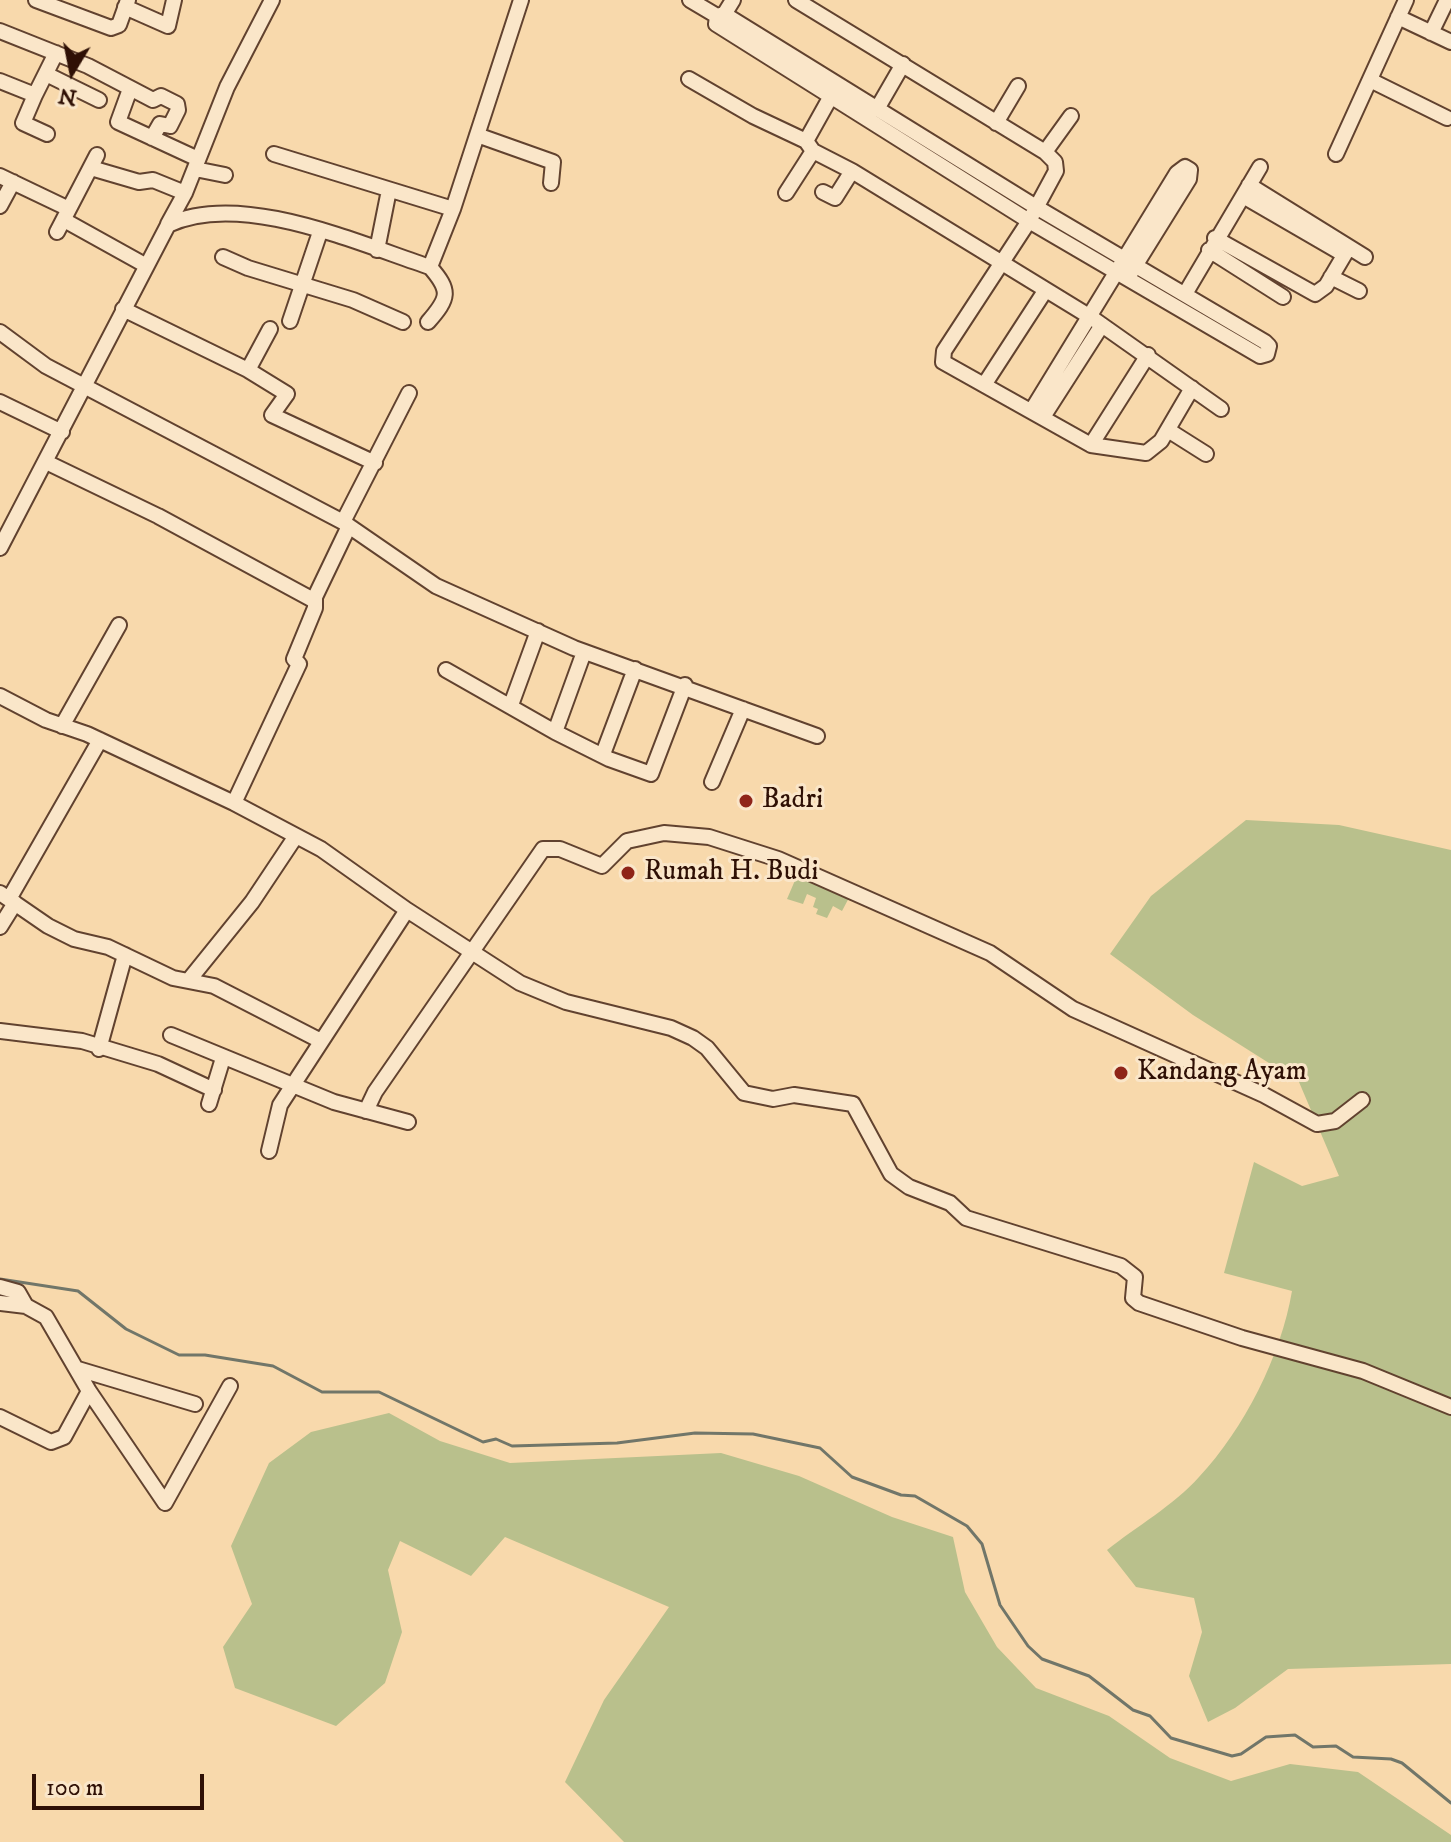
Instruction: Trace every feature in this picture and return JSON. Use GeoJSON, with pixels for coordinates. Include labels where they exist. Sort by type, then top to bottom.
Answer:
{"type":"FeatureCollection","features":[{"type":"Feature","properties":{"kind":"street"},"geometry":{"type":"LineString","coordinates":[[36,0],[108,27],[119,25],[126,4],[168,26],[174,0]]}},
{"type":"Feature","properties":{"kind":"street"},"geometry":{"type":"LineString","coordinates":[[0,548],[6,522],[46,462],[145,265],[185,193],[227,87],[272,0]]}},
{"type":"Feature","properties":{"kind":"street"},"geometry":{"type":"LineString","coordinates":[[430,267],[453,209],[521,0]]}},
{"type":"Feature","properties":{"kind":"street"},"geometry":{"type":"LineString","coordinates":[[690,0],[1032,214],[1126,268],[1260,356],[1267,354],[1269,346],[1265,342],[1185,294],[1126,268]]}},
{"type":"Feature","properties":{"kind":"street"},"geometry":{"type":"LineString","coordinates":[[720,19],[733,0]]}},
{"type":"Feature","properties":{"kind":"street"},"geometry":{"type":"LineString","coordinates":[[796,0],[818,6],[903,64],[1045,152],[1055,162],[1056,171],[1032,214],[941,357],[943,362],[1091,445],[1146,453],[1168,430],[1192,388]]}},
{"type":"Feature","properties":{"kind":"street"},"geometry":{"type":"LineString","coordinates":[[1336,154],[1406,0]]}},
{"type":"Feature","properties":{"kind":"street"},"geometry":{"type":"LineString","coordinates":[[1431,33],[1447,0]]}},
{"type":"Feature","properties":{"kind":"street"},"geometry":{"type":"LineString","coordinates":[[1398,17],[1451,42]]}},
{"type":"Feature","properties":{"kind":"street"},"geometry":{"type":"LineString","coordinates":[[0,31],[88,66],[153,100],[161,96],[179,107],[170,126],[160,124],[152,138]]}},
{"type":"Feature","properties":{"kind":"street"},"geometry":{"type":"LineString","coordinates":[[47,134],[23,123],[56,53]]}},
{"type":"Feature","properties":{"kind":"street"},"geometry":{"type":"LineString","coordinates":[[877,109],[903,64]]}},
{"type":"Feature","properties":{"kind":"street"},"geometry":{"type":"LineString","coordinates":[[46,74],[99,100]]}},
{"type":"Feature","properties":{"kind":"street"},"geometry":{"type":"LineString","coordinates":[[689,79],[852,171],[1097,322],[1221,409]]}},
{"type":"Feature","properties":{"kind":"street"},"geometry":{"type":"LineString","coordinates":[[1370,80],[1447,118]]}},
{"type":"Feature","properties":{"kind":"street"},"geometry":{"type":"LineString","coordinates":[[0,81],[35,95]]}},
{"type":"Feature","properties":{"kind":"street"},"geometry":{"type":"LineString","coordinates":[[996,123],[1018,86]]}},
{"type":"Feature","properties":{"kind":"street"},"geometry":{"type":"LineString","coordinates":[[130,89],[118,121],[197,164],[225,175]]}},
{"type":"Feature","properties":{"kind":"street"},"geometry":{"type":"LineString","coordinates":[[834,91],[877,109],[938,156]]}},
{"type":"Feature","properties":{"kind":"street"},"geometry":{"type":"LineString","coordinates":[[786,193],[834,91]]}},
{"type":"Feature","properties":{"kind":"street"},"geometry":{"type":"LineString","coordinates":[[1045,152],[1071,116]]}},
{"type":"Feature","properties":{"kind":"street"},"geometry":{"type":"LineString","coordinates":[[477,135],[553,162],[551,183]]}},
{"type":"Feature","properties":{"kind":"street"},"geometry":{"type":"LineString","coordinates":[[274,154],[453,209]]}},
{"type":"Feature","properties":{"kind":"street"},"geometry":{"type":"LineString","coordinates":[[63,220],[94,161],[139,182],[153,180],[185,193]]}},
{"type":"Feature","properties":{"kind":"street"},"geometry":{"type":"LineString","coordinates":[[1038,414],[1097,322],[1177,173],[1185,167],[1190,170],[1189,179],[1126,268]]}},
{"type":"Feature","properties":{"kind":"street"},"geometry":{"type":"LineString","coordinates":[[1185,294],[1260,167]]}},
{"type":"Feature","properties":{"kind":"street"},"geometry":{"type":"LineString","coordinates":[[823,192],[835,198],[852,171]]}},
{"type":"Feature","properties":{"kind":"street"},"geometry":{"type":"LineString","coordinates":[[0,206],[7,179],[63,220],[145,265]]}},
{"type":"Feature","properties":{"kind":"street"},"geometry":{"type":"LineString","coordinates":[[377,250],[389,190]]}},
{"type":"Feature","properties":{"kind":"street"},"geometry":{"type":"LineString","coordinates":[[1246,190],[1346,250],[1365,257]]}},
{"type":"Feature","properties":{"kind":"street"},"geometry":{"type":"LineString","coordinates":[[168,225],[195,215],[246,212],[430,267],[445,283],[446,291],[428,322]]}},
{"type":"Feature","properties":{"kind":"street"},"geometry":{"type":"LineString","coordinates":[[290,321],[320,232]]}},
{"type":"Feature","properties":{"kind":"street"},"geometry":{"type":"LineString","coordinates":[[1212,244],[1315,294],[1331,277],[1346,250]]}},
{"type":"Feature","properties":{"kind":"street"},"geometry":{"type":"LineString","coordinates":[[1212,244],[1283,297]]}},
{"type":"Feature","properties":{"kind":"street"},"geometry":{"type":"LineString","coordinates":[[223,257],[260,273],[301,283],[403,322]]}},
{"type":"Feature","properties":{"kind":"street"},"geometry":{"type":"LineString","coordinates":[[1331,277],[1359,291]]}},
{"type":"Feature","properties":{"kind":"street"},"geometry":{"type":"LineString","coordinates":[[984,385],[1045,291]]}},
{"type":"Feature","properties":{"kind":"street"},"geometry":{"type":"LineString","coordinates":[[123,309],[248,370],[287,394],[272,415],[375,463]]}},
{"type":"Feature","properties":{"kind":"street"},"geometry":{"type":"LineString","coordinates":[[248,370],[270,329]]}},
{"type":"Feature","properties":{"kind":"street"},"geometry":{"type":"LineString","coordinates":[[0,332],[23,352],[86,387],[346,524],[436,586],[584,652],[685,685],[817,736]]}},
{"type":"Feature","properties":{"kind":"street"},"geometry":{"type":"LineString","coordinates":[[1091,445],[1148,355]]}},
{"type":"Feature","properties":{"kind":"street"},"geometry":{"type":"LineString","coordinates":[[234,803],[299,664],[294,659],[346,524],[409,393]]}},
{"type":"Feature","properties":{"kind":"street"},"geometry":{"type":"LineString","coordinates":[[0,402],[62,432]]}},
{"type":"Feature","properties":{"kind":"street"},"geometry":{"type":"LineString","coordinates":[[1168,430],[1206,454]]}},
{"type":"Feature","properties":{"kind":"street"},"geometry":{"type":"LineString","coordinates":[[46,462],[158,516],[315,601]]}},
{"type":"Feature","properties":{"kind":"street"},"geometry":{"type":"LineString","coordinates":[[62,726],[119,625]]}},
{"type":"Feature","properties":{"kind":"street"},"geometry":{"type":"LineString","coordinates":[[511,705],[538,631]]}},
{"type":"Feature","properties":{"kind":"street"},"geometry":{"type":"LineString","coordinates":[[555,732],[584,652]]}},
{"type":"Feature","properties":{"kind":"street"},"geometry":{"type":"LineString","coordinates":[[603,754],[635,669]]}},
{"type":"Feature","properties":{"kind":"street"},"geometry":{"type":"LineString","coordinates":[[446,670],[555,732],[651,774],[685,685]]}},
{"type":"Feature","properties":{"kind":"street"},"geometry":{"type":"LineString","coordinates":[[0,696],[234,803],[296,836],[333,857],[472,955],[547,996],[671,1028],[693,1038],[707,1048],[744,1093],[773,1099],[794,1095],[853,1104],[860,1112],[885,1166],[909,1187],[950,1203],[966,1218],[1121,1266],[1135,1277],[1133,1298],[1139,1303],[1242,1338],[1363,1371],[1451,1407]]}},
{"type":"Feature","properties":{"kind":"street"},"geometry":{"type":"LineString","coordinates":[[712,782],[743,709]]}},
{"type":"Feature","properties":{"kind":"street"},"geometry":{"type":"LineString","coordinates":[[0,927],[8,898],[100,740]]}},
{"type":"Feature","properties":{"kind":"street"},"geometry":{"type":"LineString","coordinates":[[366,1111],[375,1092],[543,849],[560,849],[602,866],[627,841],[664,833],[704,836],[778,859],[990,953],[1073,1009],[1264,1095],[1317,1124],[1335,1121],[1362,1100]]}},
{"type":"Feature","properties":{"kind":"street"},"geometry":{"type":"LineString","coordinates":[[189,980],[252,902],[296,836]]}},
{"type":"Feature","properties":{"kind":"street"},"geometry":{"type":"LineString","coordinates":[[8,898],[48,926],[74,939],[125,955],[173,978],[214,986],[321,1041]]}},
{"type":"Feature","properties":{"kind":"street"},"geometry":{"type":"LineString","coordinates":[[269,1151],[280,1105],[407,910]]}},
{"type":"Feature","properties":{"kind":"street"},"geometry":{"type":"LineString","coordinates":[[99,1049],[125,955]]}},
{"type":"Feature","properties":{"kind":"street"},"geometry":{"type":"LineString","coordinates":[[0,1031],[82,1041],[99,1049],[158,1064],[212,1097],[223,1058]]}},
{"type":"Feature","properties":{"kind":"street"},"geometry":{"type":"LineString","coordinates":[[171,1035],[223,1058],[366,1111],[408,1122]]}},
{"type":"Feature","properties":{"kind":"street"},"geometry":{"type":"LineString","coordinates":[[0,1287],[18,1292],[26,1306]]}},
{"type":"Feature","properties":{"kind":"street"},"geometry":{"type":"LineString","coordinates":[[0,1303],[26,1306],[46,1317],[89,1391],[167,1503],[230,1386]]}},
{"type":"Feature","properties":{"kind":"street"},"geometry":{"type":"LineString","coordinates":[[78,1369],[195,1404]]}},
{"type":"Feature","properties":{"kind":"street"},"geometry":{"type":"LineString","coordinates":[[0,1417],[51,1442],[59,1440],[64,1437],[89,1391]]}},
{"type":"Feature","properties":{"kind":"green space"},"geometry":{"type":"Polygon","coordinates":[[[1246,820],[1339,825],[1451,850],[1451,1664],[1288,1669],[1235,1708],[1208,1722],[1189,1676],[1202,1632],[1194,1598],[1136,1587],[1107,1550],[1178,1497],[1199,1477],[1231,1437],[1270,1366],[1292,1291],[1224,1273],[1254,1162],[1302,1186],[1339,1176],[1299,1082],[1193,1015],[1110,954],[1151,896],[1246,820]]]}},
{"type":"Feature","properties":{"kind":"green space"},"geometry":{"type":"Polygon","coordinates":[[[799,871],[851,894],[842,911],[833,906],[827,918],[816,914],[818,909],[813,907],[816,898],[807,894],[803,904],[787,899],[799,871]]]}},
{"type":"Feature","properties":{"kind":"green space"},"geometry":{"type":"Polygon","coordinates":[[[389,1413],[440,1441],[510,1463],[721,1453],[799,1476],[892,1517],[953,1537],[965,1592],[997,1647],[1036,1688],[1109,1716],[1170,1758],[1231,1781],[1290,1764],[1358,1772],[1451,1835],[1451,1842],[624,1842],[565,1782],[604,1700],[669,1607],[505,1537],[471,1576],[400,1541],[388,1570],[402,1632],[385,1683],[336,1726],[235,1688],[223,1647],[252,1604],[231,1546],[269,1463],[311,1432],[389,1413]]]}},
{"type":"Feature","properties":{"kind":"waterway"},"geometry":{"type":"LineString","coordinates":[[0,1279],[78,1291],[126,1329],[179,1355],[205,1355],[273,1366],[322,1392],[379,1392],[483,1442],[496,1439],[512,1446],[617,1443],[695,1433],[753,1434],[820,1448],[852,1477],[901,1495],[915,1496],[967,1526],[982,1544],[1000,1605],[1028,1646],[1042,1659],[1089,1676],[1133,1710],[1150,1716],[1171,1738],[1232,1756],[1241,1754],[1266,1737],[1295,1735],[1313,1747],[1336,1746],[1353,1757],[1391,1759],[1402,1763],[1451,1803]]}},
{"type":"Feature","properties":{"kind":"place","name":"Badri"},"geometry":{"type":"Point","coordinates":[746,801]}},
{"type":"Feature","properties":{"kind":"place","name":"Rumah H. Budi"},"geometry":{"type":"Point","coordinates":[628,873]}},
{"type":"Feature","properties":{"kind":"place","name":"Kandang Ayam"},"geometry":{"type":"Point","coordinates":[1121,1073]}}]}
